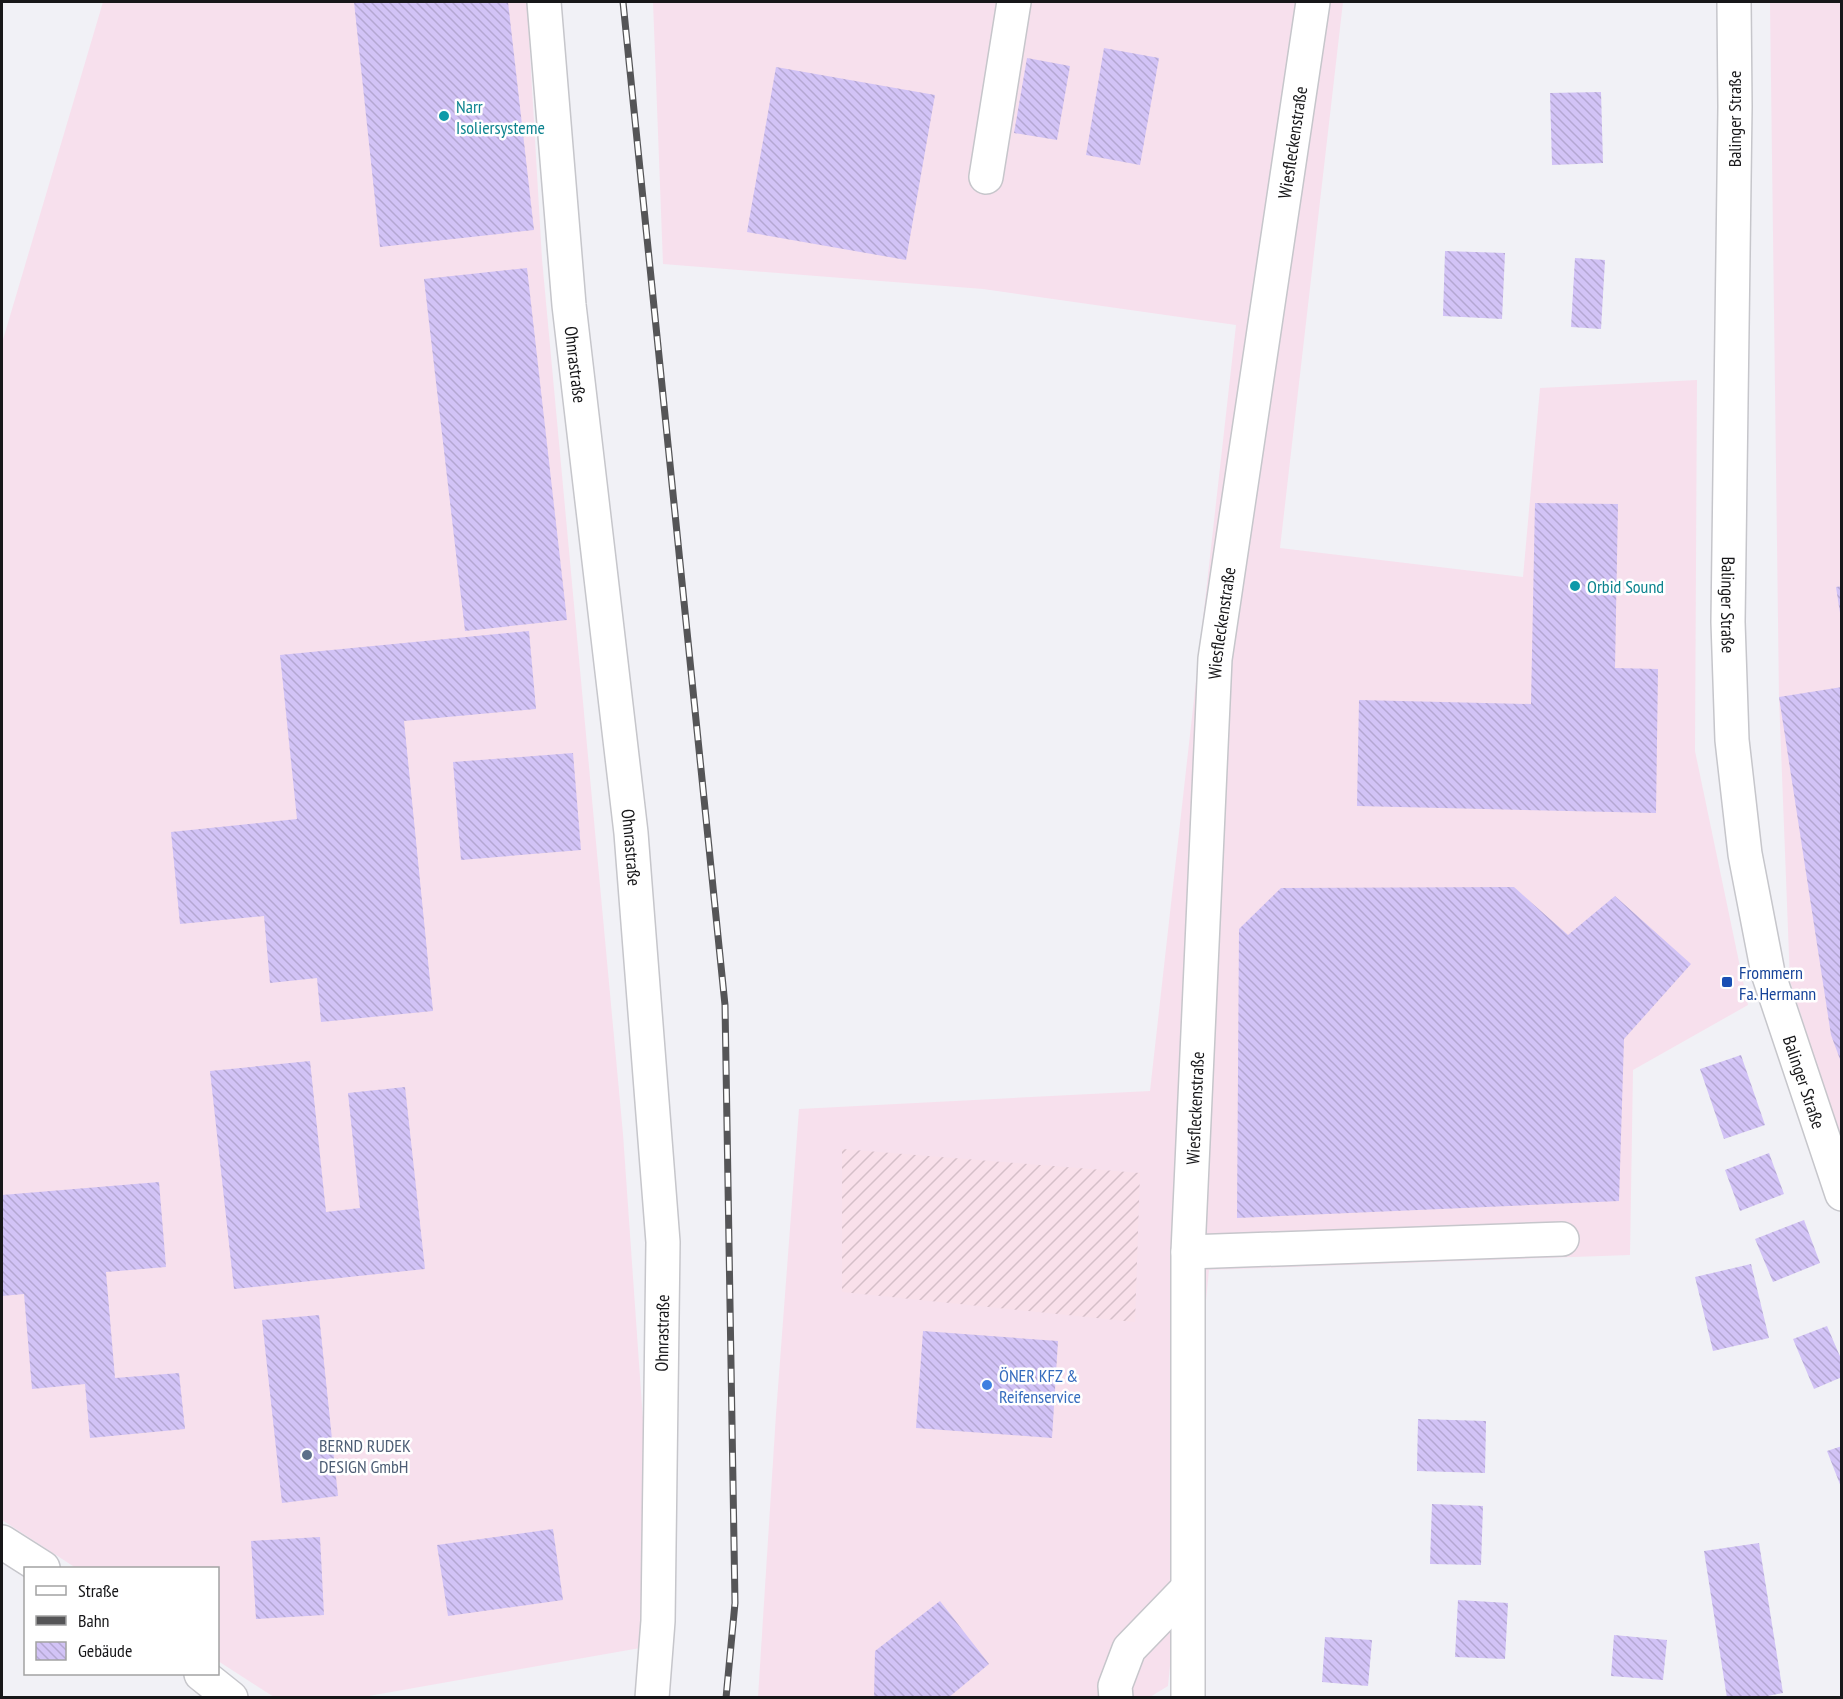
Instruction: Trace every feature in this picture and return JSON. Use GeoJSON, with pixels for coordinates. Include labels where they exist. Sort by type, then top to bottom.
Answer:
{"type":"FeatureCollection","features":[{"type":"Feature","properties":{"kind":"street","name":"Ohnrastraße"},"geometry":{"type":"LineString","coordinates":[[544,2],[569,305],[631,833],[663,1242],[658,1621],[652,1698]]}},
{"type":"Feature","properties":{"kind":"street"},"geometry":{"type":"LineString","coordinates":[[986,177],[1014,2]]}},
{"type":"Feature","properties":{"kind":"street","name":"Wiesfleckenstraße"},"geometry":{"type":"LineString","coordinates":[[1188,1698],[1188,1252],[1215,659],[1313,2]]}},
{"type":"Feature","properties":{"kind":"street","name":"Balinger Straße"},"geometry":{"type":"LineString","coordinates":[[1734,2],[1735,107],[1728,622],[1732,740],[1745,854],[1768,973],[1842,1194]]}},
{"type":"Feature","properties":{"kind":"street"},"geometry":{"type":"LineString","coordinates":[[1188,1252],[1562,1239]]}},
{"type":"Feature","properties":{"kind":"street"},"geometry":{"type":"LineString","coordinates":[[2,1542],[40,1567]]}},
{"type":"Feature","properties":{"kind":"street"},"geometry":{"type":"LineString","coordinates":[[1116,1698],[1115,1686],[1129,1649],[1187,1589]]}},
{"type":"Feature","properties":{"kind":"street"},"geometry":{"type":"LineString","coordinates":[[202,1675],[231,1698]]}},
{"type":"Feature","properties":{"kind":"shaded area"},"geometry":{"type":"Polygon","coordinates":[[[103,2],[527,2],[542,259],[623,1134],[645,1449],[640,1648],[363,1697],[274,1697],[219,1662],[219,1567],[74,1567],[2,1520],[2,343],[103,2]]]}},
{"type":"Feature","properties":{"kind":"shaded area"},"geometry":{"type":"Polygon","coordinates":[[[653,2],[1343,2],[1280,548],[1523,577],[1540,388],[1697,380],[1695,751],[1748,1005],[1633,1070],[1630,1255],[1209,1270],[1168,1686],[1150,1697],[758,1697],[799,1109],[1150,1091],[1236,325],[983,289],[663,264],[653,2]]]}},
{"type":"Feature","properties":{"kind":"shaded area"},"geometry":{"type":"Polygon","coordinates":[[[1770,2],[1841,2],[1841,1140],[1790,981],[1779,697],[1770,2]]]}},
{"type":"Feature","properties":{"kind":"shaded area"},"geometry":{"type":"Polygon","coordinates":[[[842,1149],[1140,1173],[1135,1322],[842,1292],[842,1149]]]}},
{"type":"Feature","properties":{"kind":"building","name":"Narr Isoliersysteme"},"geometry":{"type":"Polygon","coordinates":[[[354,2],[508,2],[534,230],[380,247],[354,2]]]}},
{"type":"Feature","properties":{"kind":"building"},"geometry":{"type":"Polygon","coordinates":[[[1104,48],[1159,58],[1140,165],[1086,155],[1104,48]]]}},
{"type":"Feature","properties":{"kind":"building"},"geometry":{"type":"Polygon","coordinates":[[[1027,58],[1070,66],[1057,140],[1014,133],[1027,58]]]}},
{"type":"Feature","properties":{"kind":"building"},"geometry":{"type":"Polygon","coordinates":[[[776,67],[935,95],[906,260],[747,232],[776,67]]]}},
{"type":"Feature","properties":{"kind":"building"},"geometry":{"type":"Polygon","coordinates":[[[1601,92],[1603,163],[1552,165],[1550,93],[1601,92]]]}},
{"type":"Feature","properties":{"kind":"building"},"geometry":{"type":"Polygon","coordinates":[[[1445,251],[1505,253],[1502,319],[1443,316],[1445,251]]]}},
{"type":"Feature","properties":{"kind":"building"},"geometry":{"type":"Polygon","coordinates":[[[1575,258],[1605,260],[1601,329],[1571,327],[1575,258]]]}},
{"type":"Feature","properties":{"kind":"building"},"geometry":{"type":"Polygon","coordinates":[[[527,268],[567,620],[465,631],[424,279],[527,268]]]}},
{"type":"Feature","properties":{"kind":"building","name":"Orbid Sound"},"geometry":{"type":"Polygon","coordinates":[[[1535,503],[1618,504],[1615,668],[1658,669],[1656,813],[1357,806],[1359,700],[1531,704],[1535,503]]]}},
{"type":"Feature","properties":{"kind":"building"},"geometry":{"type":"Polygon","coordinates":[[[1842,586],[1842,613],[1840,613],[1836,587],[1842,586]]]}},
{"type":"Feature","properties":{"kind":"building"},"geometry":{"type":"Polygon","coordinates":[[[529,631],[536,709],[404,721],[433,1011],[321,1022],[317,978],[270,983],[264,916],[180,924],[171,832],[297,819],[280,655],[529,631]]]}},
{"type":"Feature","properties":{"kind":"building"},"geometry":{"type":"Polygon","coordinates":[[[1842,687],[1841,1062],[1831,1035],[1779,697],[1842,687]]]}},
{"type":"Feature","properties":{"kind":"building"},"geometry":{"type":"Polygon","coordinates":[[[573,753],[581,850],[461,860],[453,762],[573,753]]]}},
{"type":"Feature","properties":{"kind":"building"},"geometry":{"type":"Polygon","coordinates":[[[1514,887],[1568,935],[1615,896],[1691,964],[1624,1039],[1619,1201],[1237,1218],[1239,929],[1281,888],[1514,887]]]}},
{"type":"Feature","properties":{"kind":"building"},"geometry":{"type":"Polygon","coordinates":[[[1741,1055],[1765,1125],[1724,1139],[1700,1069],[1741,1055]]]}},
{"type":"Feature","properties":{"kind":"building"},"geometry":{"type":"Polygon","coordinates":[[[310,1061],[326,1212],[360,1208],[348,1093],[405,1087],[425,1269],[234,1289],[210,1071],[310,1061]]]}},
{"type":"Feature","properties":{"kind":"building"},"geometry":{"type":"Polygon","coordinates":[[[1769,1153],[1784,1194],[1740,1211],[1725,1170],[1769,1153]]]}},
{"type":"Feature","properties":{"kind":"building"},"geometry":{"type":"Polygon","coordinates":[[[159,1182],[166,1267],[106,1272],[115,1378],[179,1373],[185,1429],[90,1438],[85,1384],[32,1389],[24,1294],[2,1296],[2,1195],[159,1182]]]}},
{"type":"Feature","properties":{"kind":"building"},"geometry":{"type":"Polygon","coordinates":[[[1804,1220],[1820,1263],[1773,1282],[1755,1239],[1804,1220]]]}},
{"type":"Feature","properties":{"kind":"building"},"geometry":{"type":"Polygon","coordinates":[[[1751,1264],[1769,1338],[1713,1351],[1695,1277],[1751,1264]]]}},
{"type":"Feature","properties":{"kind":"building"},"geometry":{"type":"Polygon","coordinates":[[[319,1315],[338,1496],[282,1503],[262,1320],[319,1315]]]}},
{"type":"Feature","properties":{"kind":"building"},"geometry":{"type":"Polygon","coordinates":[[[1827,1326],[1842,1361],[1842,1377],[1814,1389],[1793,1339],[1827,1326]]]}},
{"type":"Feature","properties":{"kind":"building","name":"ÖNER KFZ & Reifenservice"},"geometry":{"type":"Polygon","coordinates":[[[923,1331],[1058,1341],[1052,1438],[916,1428],[923,1331]]]}},
{"type":"Feature","properties":{"kind":"building"},"geometry":{"type":"Polygon","coordinates":[[[1418,1419],[1486,1421],[1485,1473],[1417,1471],[1418,1419]]]}},
{"type":"Feature","properties":{"kind":"building"},"geometry":{"type":"Polygon","coordinates":[[[1842,1446],[1842,1487],[1841,1487],[1827,1451],[1842,1446]]]}},
{"type":"Feature","properties":{"kind":"building"},"geometry":{"type":"Polygon","coordinates":[[[1432,1504],[1483,1506],[1481,1565],[1430,1564],[1432,1504]]]}},
{"type":"Feature","properties":{"kind":"building"},"geometry":{"type":"Polygon","coordinates":[[[553,1529],[563,1600],[448,1616],[437,1545],[553,1529]]]}},
{"type":"Feature","properties":{"kind":"building"},"geometry":{"type":"Polygon","coordinates":[[[320,1537],[324,1615],[256,1619],[251,1541],[320,1537]]]}},
{"type":"Feature","properties":{"kind":"building"},"geometry":{"type":"Polygon","coordinates":[[[1759,1543],[1783,1693],[1758,1698],[1727,1698],[1704,1551],[1759,1543]]]}},
{"type":"Feature","properties":{"kind":"building"},"geometry":{"type":"Polygon","coordinates":[[[1458,1600],[1508,1603],[1505,1659],[1455,1657],[1458,1600]]]}},
{"type":"Feature","properties":{"kind":"building"},"geometry":{"type":"Polygon","coordinates":[[[940,1601],[989,1664],[948,1698],[874,1698],[875,1651],[940,1601]]]}},
{"type":"Feature","properties":{"kind":"building"},"geometry":{"type":"Polygon","coordinates":[[[1614,1635],[1667,1640],[1663,1680],[1611,1676],[1614,1635]]]}},
{"type":"Feature","properties":{"kind":"building"},"geometry":{"type":"Polygon","coordinates":[[[1325,1637],[1372,1640],[1368,1686],[1322,1682],[1325,1637]]]}},
{"type":"Feature","properties":{"kind":"railway"},"geometry":{"type":"LineString","coordinates":[[623,2],[725,1005],[735,1603],[726,1698]]}},
{"type":"Feature","properties":{"kind":"place","name":"Narr Isoliersysteme"},"geometry":{"type":"Point","coordinates":[444,116]}},
{"type":"Feature","properties":{"kind":"place","name":"Orbid Sound"},"geometry":{"type":"Point","coordinates":[1575,586]}},
{"type":"Feature","properties":{"kind":"place","name":"Frommern Fa. Hermann"},"geometry":{"type":"Point","coordinates":[1727,982]}},
{"type":"Feature","properties":{"kind":"place","name":"ÖNER KFZ & Reifenservice"},"geometry":{"type":"Point","coordinates":[987,1385]}},
{"type":"Feature","properties":{"kind":"place","name":"BERND RUDEK DESIGN GmbH"},"geometry":{"type":"Point","coordinates":[307,1455]}}]}
